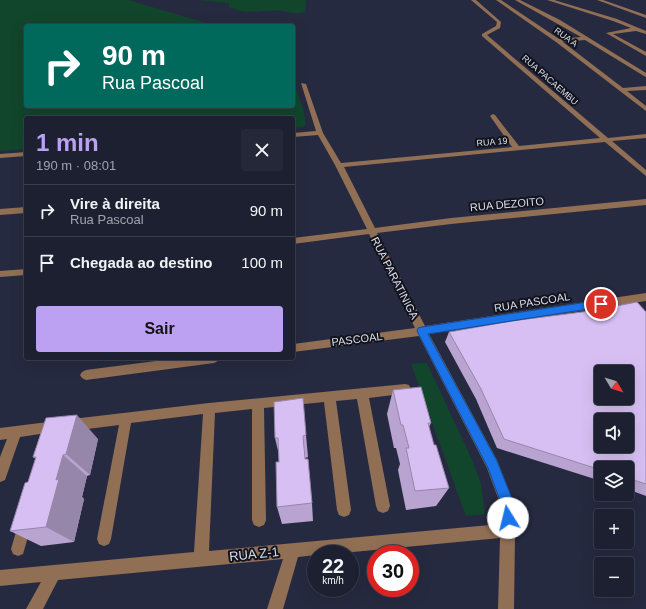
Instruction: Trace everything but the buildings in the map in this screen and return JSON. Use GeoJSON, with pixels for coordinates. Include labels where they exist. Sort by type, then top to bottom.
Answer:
{"type":"FeatureCollection","features":[{"type":"Feature","properties":{"kind":"street","name":"RUA PACAEMBU"},"geometry":{"type":"LineString","coordinates":[[473,0],[499,22],[498,27],[484,35],[646,174]]}},
{"type":"Feature","properties":{"kind":"street","name":"RUA A"},"geometry":{"type":"LineString","coordinates":[[498,0],[558,41],[646,109]]}},
{"type":"Feature","properties":{"kind":"street"},"geometry":{"type":"LineString","coordinates":[[517,0],[558,21],[646,75]]}},
{"type":"Feature","properties":{"kind":"street"},"geometry":{"type":"LineString","coordinates":[[549,0],[615,20],[646,33]]}},
{"type":"Feature","properties":{"kind":"street"},"geometry":{"type":"LineString","coordinates":[[599,0],[646,18]]}},
{"type":"Feature","properties":{"kind":"street"},"geometry":{"type":"LineString","coordinates":[[646,28],[608,34],[646,54]]}},
{"type":"Feature","properties":{"kind":"street"},"geometry":{"type":"LineString","coordinates":[[558,41],[585,38]]}},
{"type":"Feature","properties":{"kind":"street","name":"RUA PARATINIGA"},"geometry":{"type":"LineString","coordinates":[[303,84],[320,133],[339,165],[371,232],[492,465],[508,506],[506,609]]}},
{"type":"Feature","properties":{"kind":"street"},"geometry":{"type":"LineString","coordinates":[[622,90],[646,88]]}},
{"type":"Feature","properties":{"kind":"street"},"geometry":{"type":"LineString","coordinates":[[493,116],[517,148]]}},
{"type":"Feature","properties":{"kind":"street"},"geometry":{"type":"LineString","coordinates":[[295,135],[320,133]]}},
{"type":"Feature","properties":{"kind":"street","name":"RUA 19"},"geometry":{"type":"LineString","coordinates":[[339,165],[646,136]]}},
{"type":"Feature","properties":{"kind":"street"},"geometry":{"type":"LineString","coordinates":[[0,156],[24,154]]}},
{"type":"Feature","properties":{"kind":"street","name":"RUA DEZOITO"},"geometry":{"type":"LineString","coordinates":[[295,241],[451,221],[646,202]]}},
{"type":"Feature","properties":{"kind":"street"},"geometry":{"type":"LineString","coordinates":[[0,212],[24,209]]}},
{"type":"Feature","properties":{"kind":"street"},"geometry":{"type":"LineString","coordinates":[[0,274],[24,272]]}},
{"type":"Feature","properties":{"kind":"street","name":"RUA PASCOAL"},"geometry":{"type":"LineString","coordinates":[[422,331],[646,297]]}},
{"type":"Feature","properties":{"kind":"street","name":"PASCOAL"},"geometry":{"type":"LineString","coordinates":[[295,348],[422,331]]}},
{"type":"Feature","properties":{"kind":"street"},"geometry":{"type":"LineString","coordinates":[[86,375],[199,360]]}},
{"type":"Feature","properties":{"kind":"street"},"geometry":{"type":"LineString","coordinates":[[0,434],[209,408],[405,389]]}},
{"type":"Feature","properties":{"kind":"street"},"geometry":{"type":"LineString","coordinates":[[362,393],[383,506]]}},
{"type":"Feature","properties":{"kind":"street"},"geometry":{"type":"LineString","coordinates":[[329,396],[344,510]]}},
{"type":"Feature","properties":{"kind":"street"},"geometry":{"type":"LineString","coordinates":[[258,403],[258,520]]}},
{"type":"Feature","properties":{"kind":"street"},"geometry":{"type":"LineString","coordinates":[[201,560],[209,408]]}},
{"type":"Feature","properties":{"kind":"street"},"geometry":{"type":"LineString","coordinates":[[104,538],[126,418]]}},
{"type":"Feature","properties":{"kind":"street"},"geometry":{"type":"LineString","coordinates":[[49,443],[54,428]]}},
{"type":"Feature","properties":{"kind":"street"},"geometry":{"type":"LineString","coordinates":[[0,475],[15,433]]}},
{"type":"Feature","properties":{"kind":"street"},"geometry":{"type":"LineString","coordinates":[[18,549],[29,511]]}},
{"type":"Feature","properties":{"kind":"street","name":"RUA Z-1"},"geometry":{"type":"LineString","coordinates":[[0,578],[508,530]]}},
{"type":"Feature","properties":{"kind":"street"},"geometry":{"type":"LineString","coordinates":[[275,609],[293,551]]}},
{"type":"Feature","properties":{"kind":"street"},"geometry":{"type":"LineString","coordinates":[[34,609],[54,573]]}},
{"type":"Feature","properties":{"kind":"green space"},"geometry":{"type":"Polygon","coordinates":[[[0,0],[128,0],[209,24],[24,24],[24,108],[295,108],[295,88],[303,108],[305,120],[305,126],[295,128],[295,116],[24,116],[24,149],[0,151],[0,0]]]}},
{"type":"Feature","properties":{"kind":"green space"},"geometry":{"type":"Polygon","coordinates":[[[198,0],[306,0],[305,12],[296,13],[283,11],[249,12],[236,10],[229,7],[229,3],[198,0]]]}},
{"type":"Feature","properties":{"kind":"green space"},"geometry":{"type":"Polygon","coordinates":[[[427,363],[472,460],[481,484],[485,514],[466,516],[411,364],[427,363]]]}},
{"type":"Feature","properties":{"kind":"route"},"geometry":{"type":"LineString","coordinates":[[508,518],[508,506],[492,465],[422,331],[601,304]]}}]}
